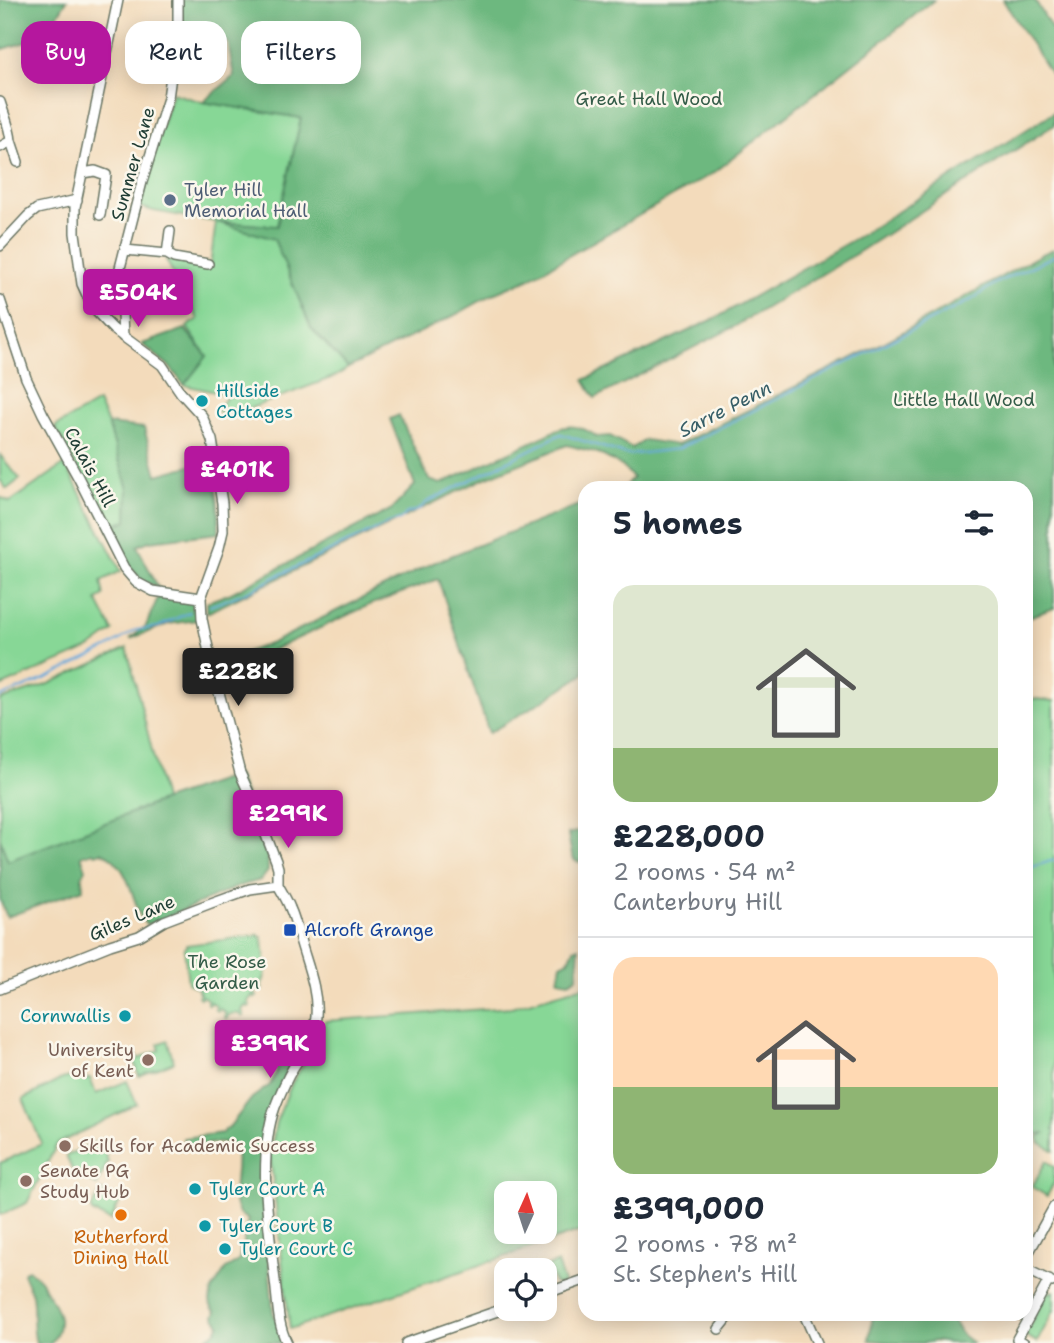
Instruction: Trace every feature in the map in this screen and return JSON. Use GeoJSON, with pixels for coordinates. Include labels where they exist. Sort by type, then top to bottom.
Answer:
{"type":"FeatureCollection","features":[{"type":"Feature","properties":{"kind":"street"},"geometry":{"type":"LineString","coordinates":[[118,0],[77,200],[75,215],[79,263],[85,295],[101,319],[162,365],[181,393],[202,416],[212,440],[223,520],[219,548],[201,598],[202,619],[240,773],[276,861],[278,885],[293,914],[314,985],[317,1010],[315,1028],[309,1043],[275,1107],[268,1130],[266,1151],[270,1240],[278,1313],[281,1331],[287,1343]]}},
{"type":"Feature","properties":{"kind":"street","name":"Summer Lane"},"geometry":{"type":"LineString","coordinates":[[123,337],[121,268],[142,182],[170,90],[178,25],[178,0]]}},
{"type":"Feature","properties":{"kind":"street"},"geometry":{"type":"LineString","coordinates":[[0,102],[18,162]]}},
{"type":"Feature","properties":{"kind":"street"},"geometry":{"type":"LineString","coordinates":[[0,147],[11,141]]}},
{"type":"Feature","properties":{"kind":"street"},"geometry":{"type":"LineString","coordinates":[[83,173],[95,171],[106,175],[100,215]]}},
{"type":"Feature","properties":{"kind":"street"},"geometry":{"type":"LineString","coordinates":[[0,246],[37,209],[77,200]]}},
{"type":"Feature","properties":{"kind":"street"},"geometry":{"type":"LineString","coordinates":[[55,205],[75,215]]}},
{"type":"Feature","properties":{"kind":"street"},"geometry":{"type":"LineString","coordinates":[[167,254],[170,231]]}},
{"type":"Feature","properties":{"kind":"street"},"geometry":{"type":"LineString","coordinates":[[125,250],[167,254],[174,258],[208,264]]}},
{"type":"Feature","properties":{"kind":"street","name":"Calais Hill"},"geometry":{"type":"LineString","coordinates":[[0,300],[26,379],[124,568],[136,582],[153,591],[201,598]]}},
{"type":"Feature","properties":{"kind":"street","name":"Giles Lane"},"geometry":{"type":"LineString","coordinates":[[0,989],[139,936],[164,921],[211,903],[250,890],[278,885]]}},
{"type":"Feature","properties":{"kind":"street"},"geometry":{"type":"LineString","coordinates":[[1033,1244],[1054,1207]]}},
{"type":"Feature","properties":{"kind":"street"},"geometry":{"type":"LineString","coordinates":[[1033,1273],[1051,1282],[1033,1312]]}},
{"type":"Feature","properties":{"kind":"street"},"geometry":{"type":"LineString","coordinates":[[557,1289],[578,1282]]}},
{"type":"Feature","properties":{"kind":"street"},"geometry":{"type":"LineString","coordinates":[[406,1343],[494,1312]]}},
{"type":"Feature","properties":{"kind":"street"},"geometry":{"type":"LineString","coordinates":[[720,1326],[725,1321]]}},
{"type":"Feature","properties":{"kind":"street"},"geometry":{"type":"LineString","coordinates":[[807,1321],[817,1343]]}},
{"type":"Feature","properties":{"kind":"street"},"geometry":{"type":"LineString","coordinates":[[1024,1343],[1017,1339],[1028,1321]]}},
{"type":"Feature","properties":{"kind":"green space"},"geometry":{"type":"Polygon","coordinates":[[[0,0],[67,0],[54,21],[21,21],[21,43],[3,49],[0,46],[0,0]]]}},
{"type":"Feature","properties":{"kind":"green space","name":"Great Hall Wood"},"geometry":{"type":"Polygon","coordinates":[[[179,0],[934,0],[715,172],[528,279],[348,368],[311,328],[274,239],[217,222],[277,226],[301,118],[203,102],[234,76],[227,42],[227,21],[180,21],[179,0]]]}},
{"type":"Feature","properties":{"kind":"green space"},"geometry":{"type":"Polygon","coordinates":[[[1003,0],[1035,0],[1054,33],[1054,79],[1003,0]]]}},
{"type":"Feature","properties":{"kind":"green space"},"geometry":{"type":"Polygon","coordinates":[[[172,93],[203,102],[301,118],[277,227],[222,222],[274,238],[311,328],[348,368],[336,376],[227,417],[217,410],[228,395],[184,385],[207,356],[187,327],[198,319],[166,260],[210,266],[216,222],[137,206],[172,93]]]}},
{"type":"Feature","properties":{"kind":"green space"},"geometry":{"type":"Polygon","coordinates":[[[1054,112],[1054,125],[862,250],[734,327],[595,398],[584,380],[716,318],[861,235],[1054,112]]]}},
{"type":"Feature","properties":{"kind":"green space","name":"Little Hall Wood"},"geometry":{"type":"Polygon","coordinates":[[[1054,249],[1054,608],[1033,616],[1033,481],[630,481],[633,478],[622,466],[598,453],[567,445],[485,478],[207,613],[207,602],[231,593],[392,509],[415,485],[390,419],[399,415],[429,480],[441,484],[563,427],[580,428],[597,437],[610,436],[632,448],[645,440],[678,445],[883,343],[1054,249]]]}},
{"type":"Feature","properties":{"kind":"green space"},"geometry":{"type":"Polygon","coordinates":[[[169,288],[174,309],[165,311],[159,290],[169,288]]]}},
{"type":"Feature","properties":{"kind":"green space"},"geometry":{"type":"Polygon","coordinates":[[[185,329],[207,356],[184,385],[168,365],[142,344],[185,329]]]}},
{"type":"Feature","properties":{"kind":"green space"},"geometry":{"type":"Polygon","coordinates":[[[98,402],[108,424],[128,489],[127,521],[108,526],[55,427],[98,402]]]}},
{"type":"Feature","properties":{"kind":"green space"},"geometry":{"type":"Polygon","coordinates":[[[108,424],[144,428],[157,475],[212,460],[219,533],[149,541],[137,546],[158,587],[143,581],[126,563],[108,526],[127,521],[128,489],[108,424]]]}},
{"type":"Feature","properties":{"kind":"green space"},"geometry":{"type":"Polygon","coordinates":[[[0,455],[20,479],[7,489],[0,480],[0,455]]]}},
{"type":"Feature","properties":{"kind":"green space"},"geometry":{"type":"Polygon","coordinates":[[[65,464],[121,571],[101,581],[104,596],[97,600],[113,631],[90,648],[0,687],[0,497],[10,502],[65,464]]]}},
{"type":"Feature","properties":{"kind":"green space"},"geometry":{"type":"Polygon","coordinates":[[[578,505],[578,678],[489,733],[438,579],[367,606],[219,675],[215,663],[272,643],[433,563],[578,505]]]}},
{"type":"Feature","properties":{"kind":"green space"},"geometry":{"type":"Polygon","coordinates":[[[159,595],[196,600],[198,620],[168,624],[130,639],[146,626],[159,595]]]}},
{"type":"Feature","properties":{"kind":"green space"},"geometry":{"type":"Polygon","coordinates":[[[127,648],[164,800],[8,862],[0,839],[0,700],[49,684],[127,648]]]}},
{"type":"Feature","properties":{"kind":"green space"},"geometry":{"type":"Polygon","coordinates":[[[1033,699],[1054,701],[1054,1151],[1037,1138],[1045,1133],[1033,1134],[1033,699]]]}},
{"type":"Feature","properties":{"kind":"green space"},"geometry":{"type":"Polygon","coordinates":[[[237,775],[268,857],[268,871],[261,880],[239,886],[146,924],[122,870],[108,855],[93,852],[81,856],[86,869],[82,876],[83,889],[7,917],[0,900],[0,839],[8,861],[164,800],[237,775]]]}},
{"type":"Feature","properties":{"kind":"green space"},"geometry":{"type":"Polygon","coordinates":[[[578,832],[578,862],[572,855],[568,834],[578,832]]]}},
{"type":"Feature","properties":{"kind":"green space","name":"The Rose Garden"},"geometry":{"type":"Polygon","coordinates":[[[259,935],[262,937],[266,962],[261,985],[263,987],[254,993],[257,996],[252,996],[248,1002],[249,1007],[246,1005],[241,1011],[244,1013],[243,1017],[237,1013],[230,1014],[226,1019],[226,1013],[215,1009],[217,1007],[211,1002],[209,1005],[208,1000],[202,996],[200,998],[199,989],[188,983],[184,948],[186,945],[259,935]]]}},
{"type":"Feature","properties":{"kind":"green space"},"geometry":{"type":"Polygon","coordinates":[[[578,947],[577,977],[569,982],[558,980],[561,964],[569,960],[574,949],[578,947]]]}},
{"type":"Feature","properties":{"kind":"green space"},"geometry":{"type":"Polygon","coordinates":[[[578,988],[578,1232],[557,1239],[557,1181],[494,1181],[494,1244],[542,1244],[494,1258],[494,1260],[290,1329],[270,1155],[276,1122],[292,1083],[313,1049],[325,1021],[511,1007],[578,988]]]}},
{"type":"Feature","properties":{"kind":"green space"},"geometry":{"type":"Polygon","coordinates":[[[290,1028],[290,1066],[271,1105],[262,1150],[273,1312],[285,1343],[207,1343],[207,1338],[220,1324],[211,1306],[212,1290],[226,1269],[239,1261],[248,1220],[240,1214],[236,1206],[235,1146],[224,1142],[195,1147],[184,1143],[183,1138],[222,1133],[252,1098],[270,1085],[277,1071],[276,1051],[266,1038],[270,1033],[290,1028]]]}},
{"type":"Feature","properties":{"kind":"green space"},"geometry":{"type":"Polygon","coordinates":[[[167,1040],[174,1062],[139,1076],[132,1055],[136,1054],[138,1059],[160,1050],[158,1044],[167,1040]]]}},
{"type":"Feature","properties":{"kind":"green space"},"geometry":{"type":"Polygon","coordinates":[[[84,1074],[86,1080],[90,1078],[96,1094],[127,1081],[137,1104],[57,1144],[27,1203],[0,1215],[0,1163],[42,1144],[23,1099],[62,1079],[84,1074]]]}},
{"type":"Feature","properties":{"kind":"green space"},"geometry":{"type":"Polygon","coordinates":[[[101,1141],[108,1162],[97,1185],[74,1174],[66,1156],[101,1141]]]}},
{"type":"Feature","properties":{"kind":"green space"},"geometry":{"type":"Polygon","coordinates":[[[1046,1161],[1054,1166],[1054,1183],[1047,1196],[1033,1185],[1046,1161]]]}},
{"type":"Feature","properties":{"kind":"green space"},"geometry":{"type":"Polygon","coordinates":[[[101,1191],[120,1201],[111,1221],[91,1209],[101,1191]]]}},
{"type":"Feature","properties":{"kind":"green space"},"geometry":{"type":"Polygon","coordinates":[[[557,1263],[564,1283],[557,1284],[557,1263]]]}},
{"type":"Feature","properties":{"kind":"green space"},"geometry":{"type":"Polygon","coordinates":[[[28,1269],[41,1281],[59,1316],[56,1336],[51,1343],[36,1343],[32,1295],[23,1273],[28,1269]]]}},
{"type":"Feature","properties":{"kind":"green space"},"geometry":{"type":"Polygon","coordinates":[[[1054,1291],[1054,1310],[1037,1342],[1025,1335],[1047,1293],[1054,1291]]]}},
{"type":"Feature","properties":{"kind":"green space"},"geometry":{"type":"Polygon","coordinates":[[[872,1321],[953,1321],[961,1334],[973,1343],[897,1343],[869,1340],[872,1321]]]}},
{"type":"Feature","properties":{"kind":"waterway","name":"Sarre Penn"},"geometry":{"type":"LineString","coordinates":[[210,606],[251,590],[400,520],[407,513],[419,510],[427,502],[561,434],[628,455],[678,449],[971,300],[996,283],[1054,256]]}},
{"type":"Feature","properties":{"kind":"waterway","name":"Sarre Penn"},"geometry":{"type":"LineString","coordinates":[[0,697],[47,678],[136,630],[158,627],[190,612]]}},
{"type":"Feature","properties":{"kind":"waterway"},"geometry":{"type":"LineString","coordinates":[[1033,867],[1054,860]]}},
{"type":"Feature","properties":{"kind":"place","name":"Tyler Hill Memorial Hall"},"geometry":{"type":"Point","coordinates":[170,200]}},
{"type":"Feature","properties":{"kind":"place","name":"Hillside Cottages"},"geometry":{"type":"Point","coordinates":[202,401]}},
{"type":"Feature","properties":{"kind":"place","name":"Alcroft Grange"},"geometry":{"type":"Point","coordinates":[290,930]}},
{"type":"Feature","properties":{"kind":"place","name":"Cornwallis"},"geometry":{"type":"Point","coordinates":[125,1016]}},
{"type":"Feature","properties":{"kind":"place","name":"University of Kent"},"geometry":{"type":"Point","coordinates":[148,1060]}},
{"type":"Feature","properties":{"kind":"place","name":"Skills for Academic Success"},"geometry":{"type":"Point","coordinates":[65,1146]}},
{"type":"Feature","properties":{"kind":"place","name":"Senate PG Study Hub"},"geometry":{"type":"Point","coordinates":[26,1181]}},
{"type":"Feature","properties":{"kind":"place","name":"Tyler Court A"},"geometry":{"type":"Point","coordinates":[195,1189]}},
{"type":"Feature","properties":{"kind":"place","name":"Rutherford Dining Hall"},"geometry":{"type":"Point","coordinates":[121,1215]}},
{"type":"Feature","properties":{"kind":"place","name":"Tyler Court B"},"geometry":{"type":"Point","coordinates":[205,1226]}},
{"type":"Feature","properties":{"kind":"place","name":"Tyler Court C"},"geometry":{"type":"Point","coordinates":[225,1249]}}]}
